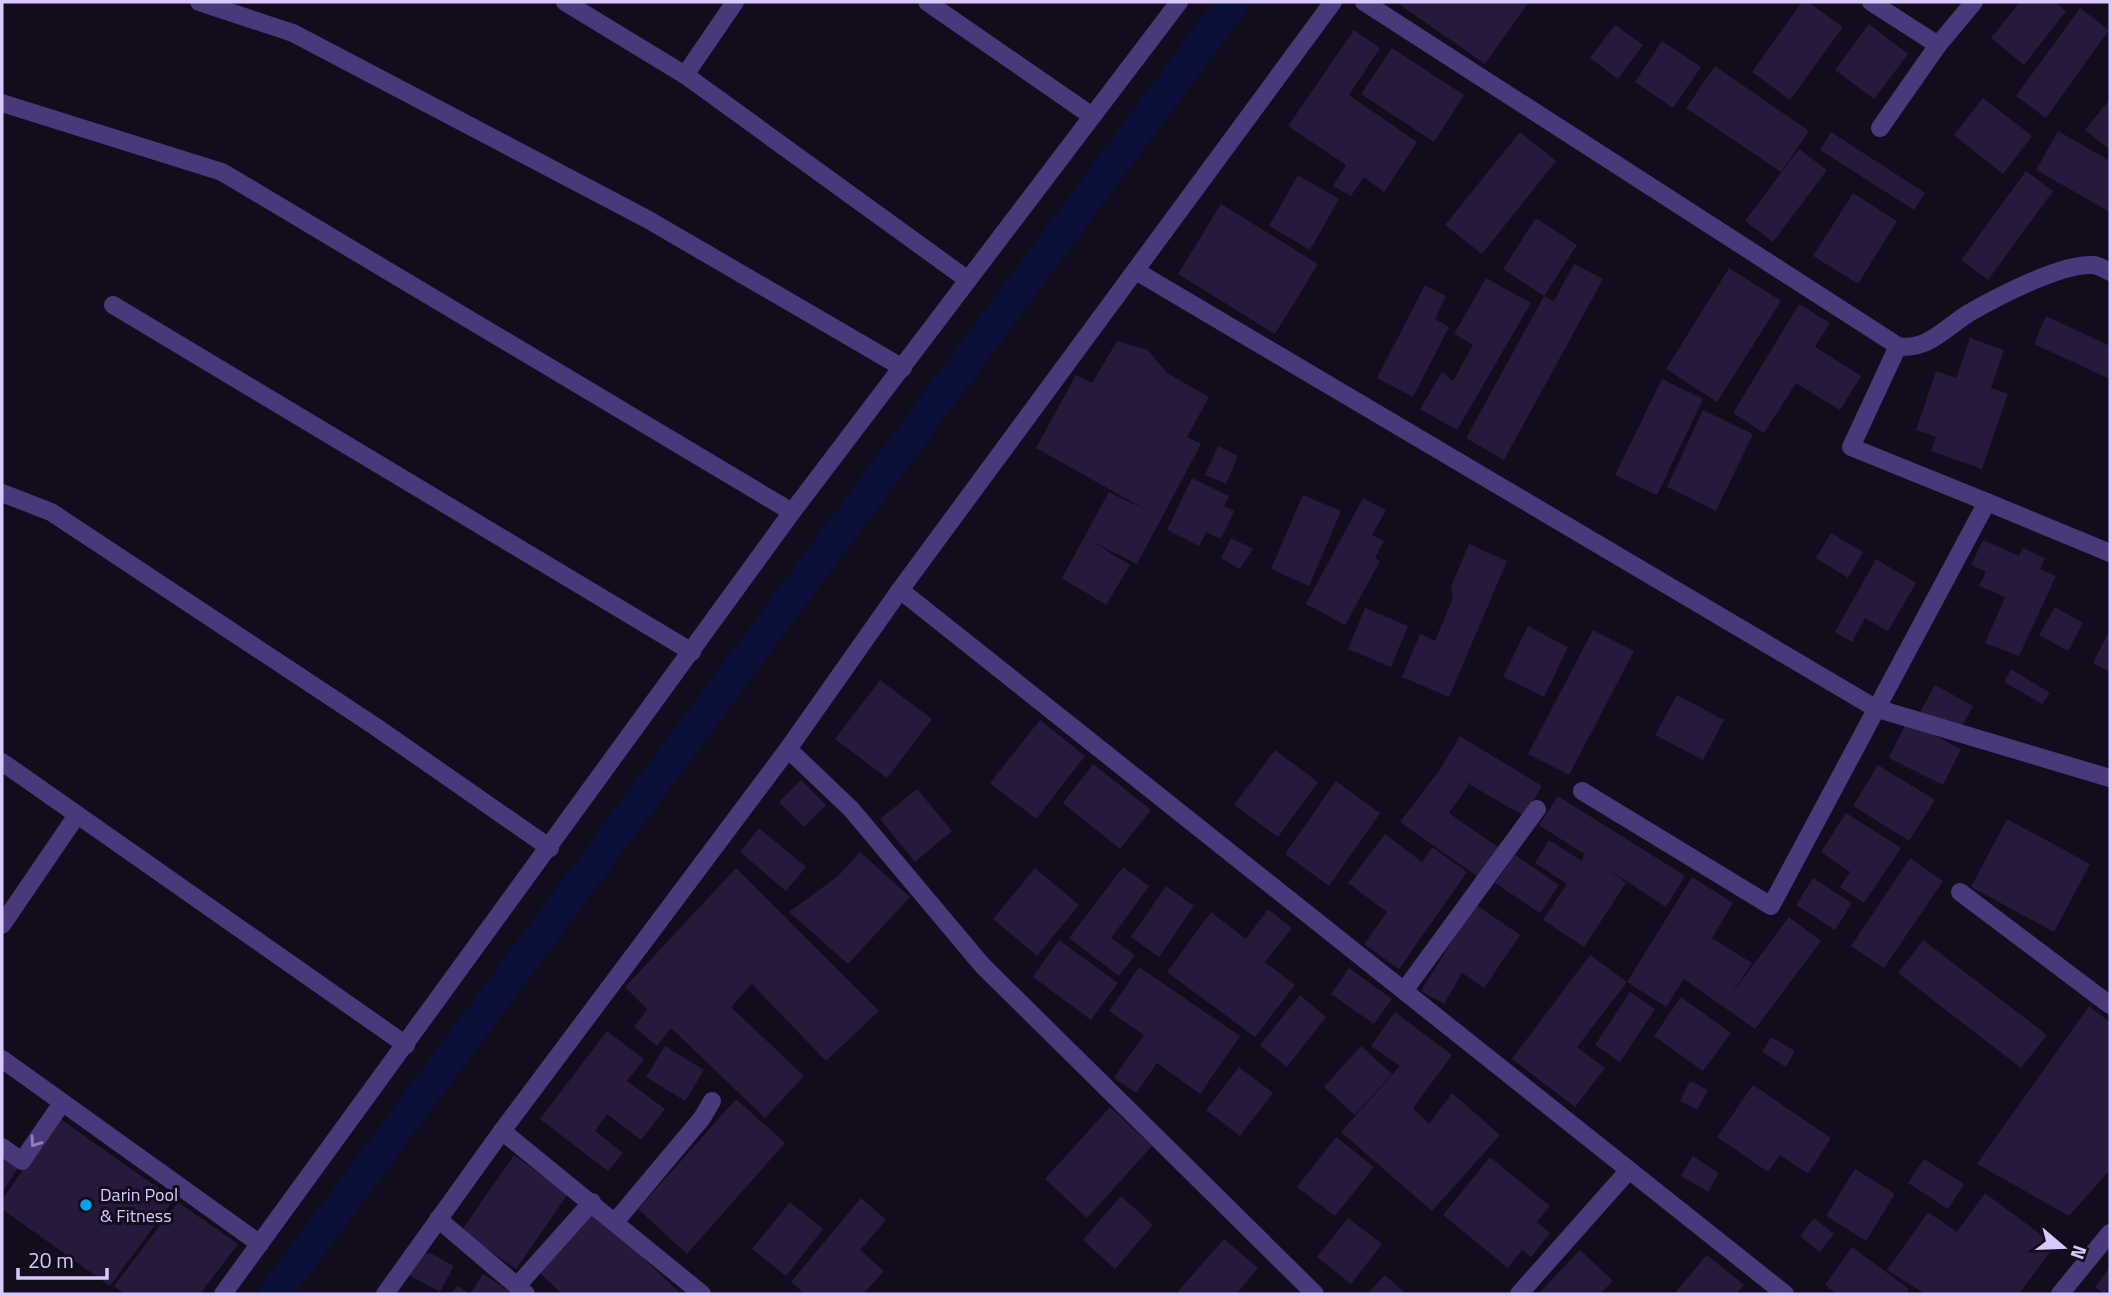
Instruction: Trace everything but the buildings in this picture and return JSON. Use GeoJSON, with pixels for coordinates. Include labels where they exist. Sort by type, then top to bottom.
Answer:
{"type":"FeatureCollection","features":[{"type":"Feature","properties":{"kind":"street"},"geometry":{"type":"LineString","coordinates":[[199,2],[293,33],[647,219],[903,368]]}},
{"type":"Feature","properties":{"kind":"street"},"geometry":{"type":"LineString","coordinates":[[565,2],[685,75],[968,280]]}},
{"type":"Feature","properties":{"kind":"street"},"geometry":{"type":"LineString","coordinates":[[685,75],[734,2]]}},
{"type":"Feature","properties":{"kind":"street"},"geometry":{"type":"LineString","coordinates":[[927,2],[1092,116]]}},
{"type":"Feature","properties":{"kind":"street"},"geometry":{"type":"LineString","coordinates":[[223,1294],[792,512],[1179,2]]}},
{"type":"Feature","properties":{"kind":"street"},"geometry":{"type":"LineString","coordinates":[[385,1294],[502,1130],[788,749],[900,590],[1333,2]]}},
{"type":"Feature","properties":{"kind":"street"},"geometry":{"type":"LineString","coordinates":[[1364,2],[1898,346],[1913,349],[1926,344],[1970,312],[2052,275],[2090,264],[2110,272]]}},
{"type":"Feature","properties":{"kind":"street"},"geometry":{"type":"LineString","coordinates":[[1871,2],[1938,45]]}},
{"type":"Feature","properties":{"kind":"street"},"geometry":{"type":"LineString","coordinates":[[1880,128],[1938,45],[1974,2]]}},
{"type":"Feature","properties":{"kind":"street"},"geometry":{"type":"LineString","coordinates":[[2,103],[222,172],[792,512]]}},
{"type":"Feature","properties":{"kind":"street"},"geometry":{"type":"LineString","coordinates":[[1136,271],[1875,708],[2110,778]]}},
{"type":"Feature","properties":{"kind":"street"},"geometry":{"type":"LineString","coordinates":[[113,305],[692,652]]}},
{"type":"Feature","properties":{"kind":"street"},"geometry":{"type":"LineString","coordinates":[[1898,346],[1851,447],[2110,553]]}},
{"type":"Feature","properties":{"kind":"street"},"geometry":{"type":"LineString","coordinates":[[2,493],[51,512],[376,727],[550,848]]}},
{"type":"Feature","properties":{"kind":"street"},"geometry":{"type":"LineString","coordinates":[[1582,791],[1771,906],[1987,502]]}},
{"type":"Feature","properties":{"kind":"street"},"geometry":{"type":"LineString","coordinates":[[900,590],[1785,1294]]}},
{"type":"Feature","properties":{"kind":"street"},"geometry":{"type":"LineString","coordinates":[[788,749],[850,808],[982,965],[1315,1294]]}},
{"type":"Feature","properties":{"kind":"street"},"geometry":{"type":"LineString","coordinates":[[2,762],[406,1045]]}},
{"type":"Feature","properties":{"kind":"street"},"geometry":{"type":"LineString","coordinates":[[1404,991],[1537,808]]}},
{"type":"Feature","properties":{"kind":"street"},"geometry":{"type":"LineString","coordinates":[[2,925],[77,815]]}},
{"type":"Feature","properties":{"kind":"street"},"geometry":{"type":"LineString","coordinates":[[1960,892],[2110,1005]]}},
{"type":"Feature","properties":{"kind":"street"},"geometry":{"type":"LineString","coordinates":[[2,1059],[260,1244]]}},
{"type":"Feature","properties":{"kind":"street"},"geometry":{"type":"LineString","coordinates":[[615,1222],[659,1166],[702,1118],[712,1101]]}},
{"type":"Feature","properties":{"kind":"street"},"geometry":{"type":"LineString","coordinates":[[2,1147],[22,1161],[62,1103]]}},
{"type":"Feature","properties":{"kind":"street"},"geometry":{"type":"LineString","coordinates":[[502,1130],[702,1294]]}},
{"type":"Feature","properties":{"kind":"street"},"geometry":{"type":"LineString","coordinates":[[1519,1294],[1629,1170]]}},
{"type":"Feature","properties":{"kind":"street"},"geometry":{"type":"LineString","coordinates":[[439,1219],[522,1290],[592,1202]]}},
{"type":"Feature","properties":{"kind":"street"},"geometry":{"type":"LineString","coordinates":[[2060,1294],[2110,1233]]}},
{"type":"Feature","properties":{"kind":"waterway"},"geometry":{"type":"LineString","coordinates":[[275,1294],[1233,2]]}},
{"type":"Feature","properties":{"kind":"place","name":"Darin Pool & Fitness"},"geometry":{"type":"Point","coordinates":[86,1205]}}]}
